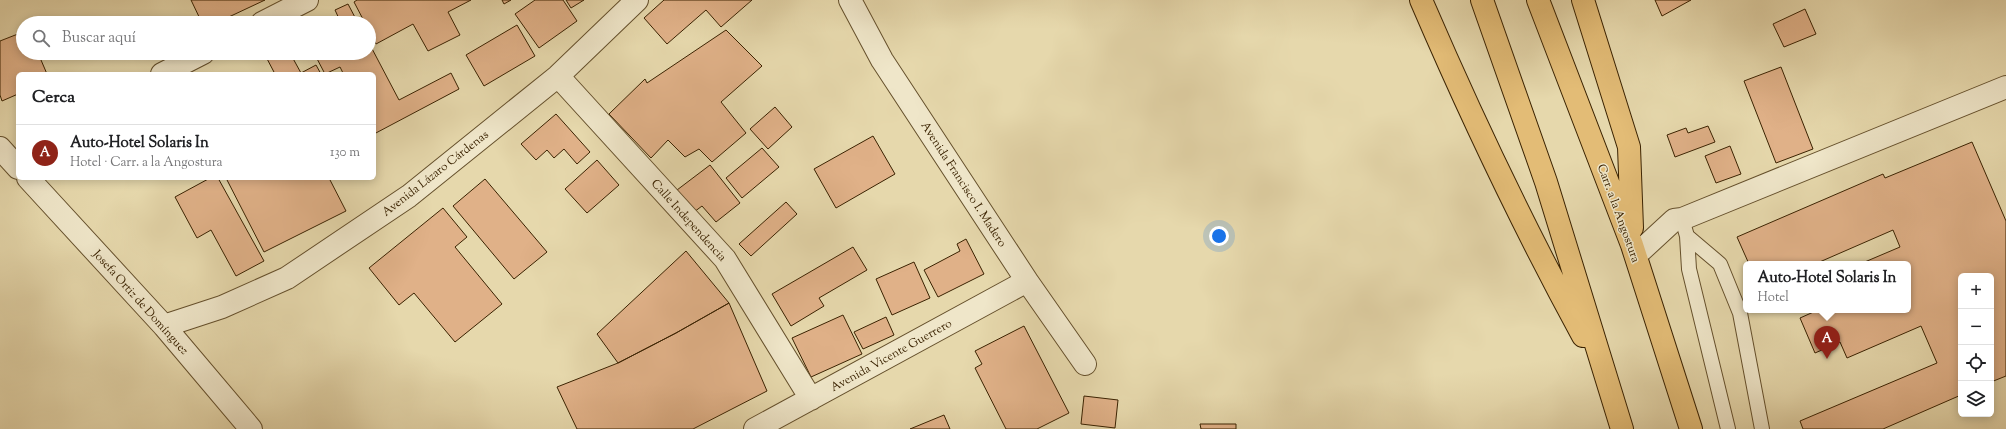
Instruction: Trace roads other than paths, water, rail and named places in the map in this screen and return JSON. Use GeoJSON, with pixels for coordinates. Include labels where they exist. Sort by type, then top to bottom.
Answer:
{"type":"FeatureCollection","features":[{"type":"Feature","properties":{"kind":"main road"},"geometry":{"type":"LineString","coordinates":[[1421,0],[1462,96],[1550,276],[1605,378]]}},
{"type":"Feature","properties":{"kind":"main road"},"geometry":{"type":"LineString","coordinates":[[1482,0],[1546,182],[1605,378],[1622,429]]}},
{"type":"Feature","properties":{"kind":"main road","name":"Carr. a la Angostura"},"geometry":{"type":"LineString","coordinates":[[1538,0],[1634,250],[1691,429]]}},
{"type":"Feature","properties":{"kind":"main road"},"geometry":{"type":"LineString","coordinates":[[1583,0],[1629,147],[1634,250]]}},
{"type":"Feature","properties":{"kind":"street"},"geometry":{"type":"LineString","coordinates":[[276,16],[307,0]]}},
{"type":"Feature","properties":{"kind":"street","name":"Avenida Lázaro Cárdenas"},"geometry":{"type":"LineString","coordinates":[[164,326],[222,307],[287,278],[409,196],[558,76],[637,0]]}},
{"type":"Feature","properties":{"kind":"street","name":"Avenida Francisco I. Madero"},"geometry":{"type":"LineString","coordinates":[[850,0],[882,60],[1027,281],[1085,364]]}},
{"type":"Feature","properties":{"kind":"street"},"geometry":{"type":"LineString","coordinates":[[166,72],[189,60]]}},
{"type":"Feature","properties":{"kind":"street","name":"Calle Independencia"},"geometry":{"type":"LineString","coordinates":[[558,76],[725,259],[811,399]]}},
{"type":"Feature","properties":{"kind":"street"},"geometry":{"type":"LineString","coordinates":[[1634,250],[1674,220],[1685,227],[2006,87]]}},
{"type":"Feature","properties":{"kind":"street","name":"Josefa Ortiz de Domínguez"},"geometry":{"type":"LineString","coordinates":[[30,180],[164,326],[251,429]]}},
{"type":"Feature","properties":{"kind":"street","name":"Avenida Vicente Guerrero"},"geometry":{"type":"LineString","coordinates":[[755,429],[1027,281]]}},
{"type":"Feature","properties":{"kind":"lane"},"geometry":{"type":"LineString","coordinates":[[1685,227],[1689,269],[1728,429]]}},
{"type":"Feature","properties":{"kind":"lane"},"geometry":{"type":"LineString","coordinates":[[1685,227],[1720,264],[1740,313],[1762,429]]}},
{"type":"Feature","properties":{"kind":"place","name":"Auto-Hotel Solaris In"},"geometry":{"type":"Point","coordinates":[1827,359]}}]}
